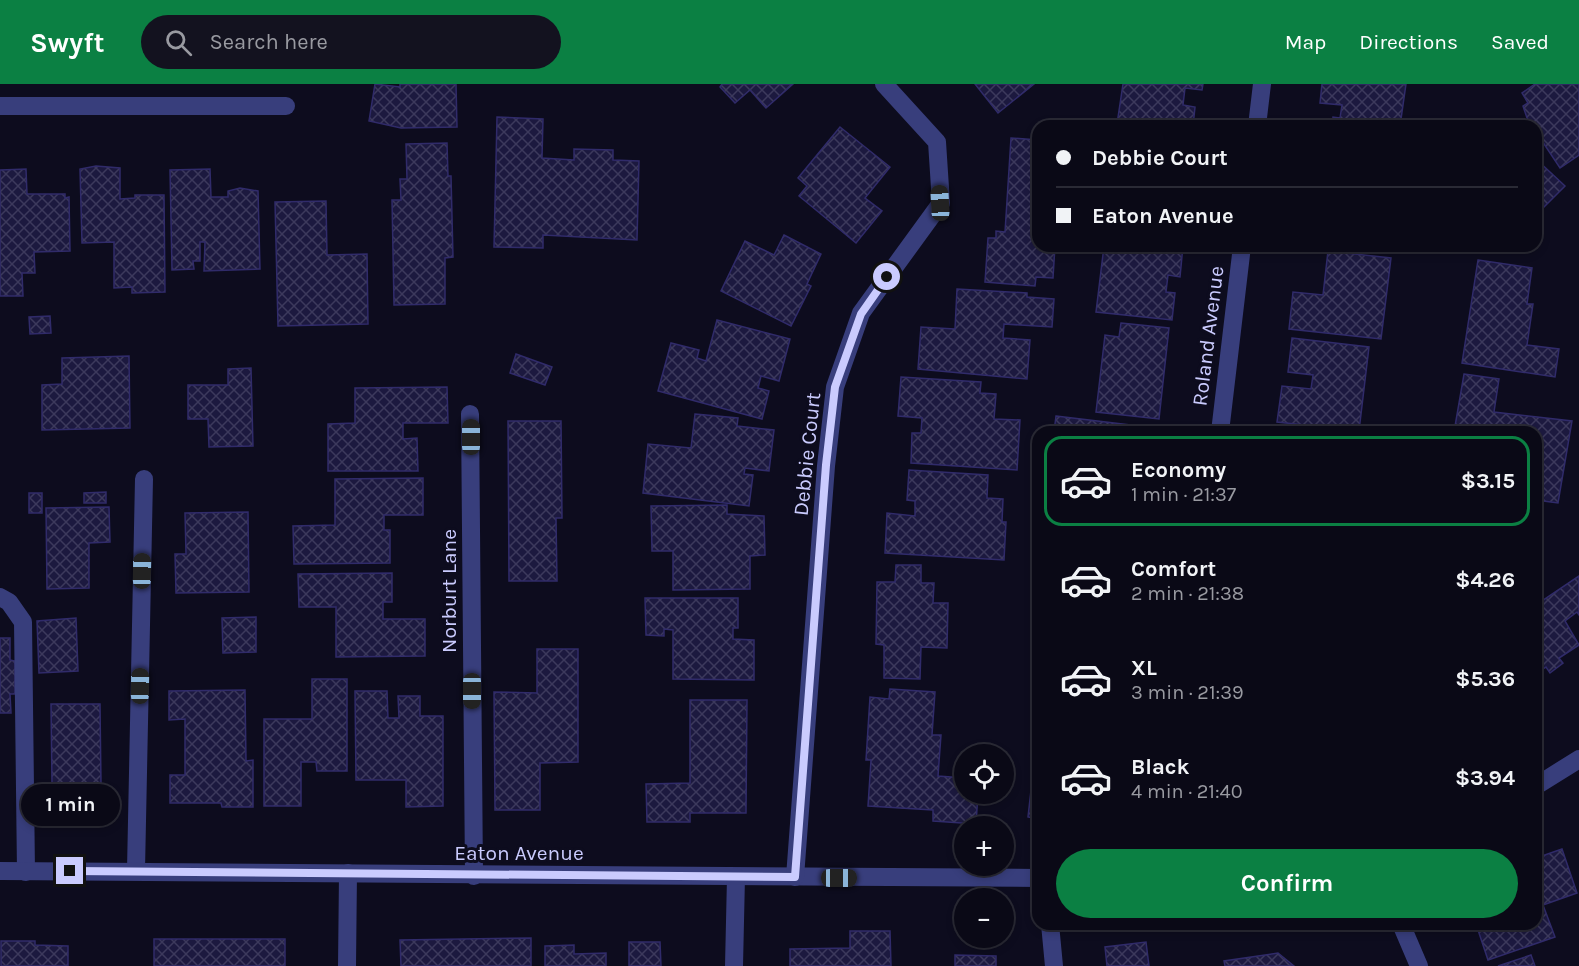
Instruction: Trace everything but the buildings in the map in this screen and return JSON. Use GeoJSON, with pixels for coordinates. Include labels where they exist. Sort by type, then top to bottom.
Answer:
{"type":"FeatureCollection","features":[{"type":"Feature","properties":{"kind":"street","name":"Debbie Court"},"geometry":{"type":"LineString","coordinates":[[795,877],[826,465],[835,387],[861,314],[940,203],[937,142],[884,84]]}},
{"type":"Feature","properties":{"kind":"street"},"geometry":{"type":"LineString","coordinates":[[1258,120],[1262,84]]}},
{"type":"Feature","properties":{"kind":"street"},"geometry":{"type":"LineString","coordinates":[[0,106],[286,106]]}},
{"type":"Feature","properties":{"kind":"street","name":"Roland Avenue"},"geometry":{"type":"LineString","coordinates":[[1221,426],[1241,252]]}},
{"type":"Feature","properties":{"kind":"street","name":"Norburt Lane"},"geometry":{"type":"LineString","coordinates":[[470,414],[474,876]]}},
{"type":"Feature","properties":{"kind":"street"},"geometry":{"type":"LineString","coordinates":[[136,870],[144,479]]}},
{"type":"Feature","properties":{"kind":"street"},"geometry":{"type":"LineString","coordinates":[[0,597],[9,602],[23,622],[26,872]]}},
{"type":"Feature","properties":{"kind":"street"},"geometry":{"type":"LineString","coordinates":[[1542,782],[1579,759]]}},
{"type":"Feature","properties":{"kind":"street","name":"Eaton Avenue"},"geometry":{"type":"LineString","coordinates":[[0,872],[136,870],[474,876],[1032,878]]}},
{"type":"Feature","properties":{"kind":"street"},"geometry":{"type":"LineString","coordinates":[[347,966],[348,873]]}},
{"type":"Feature","properties":{"kind":"street"},"geometry":{"type":"LineString","coordinates":[[734,966],[736,877]]}},
{"type":"Feature","properties":{"kind":"street"},"geometry":{"type":"LineString","coordinates":[[1051,930],[1054,966]]}},
{"type":"Feature","properties":{"kind":"street"},"geometry":{"type":"LineString","coordinates":[[1404,930],[1419,966]]}},
{"type":"Feature","properties":{"kind":"route"},"geometry":{"type":"LineString","coordinates":[[70,871],[795,877],[826,465],[835,387],[861,314],[887,277]]}}]}
